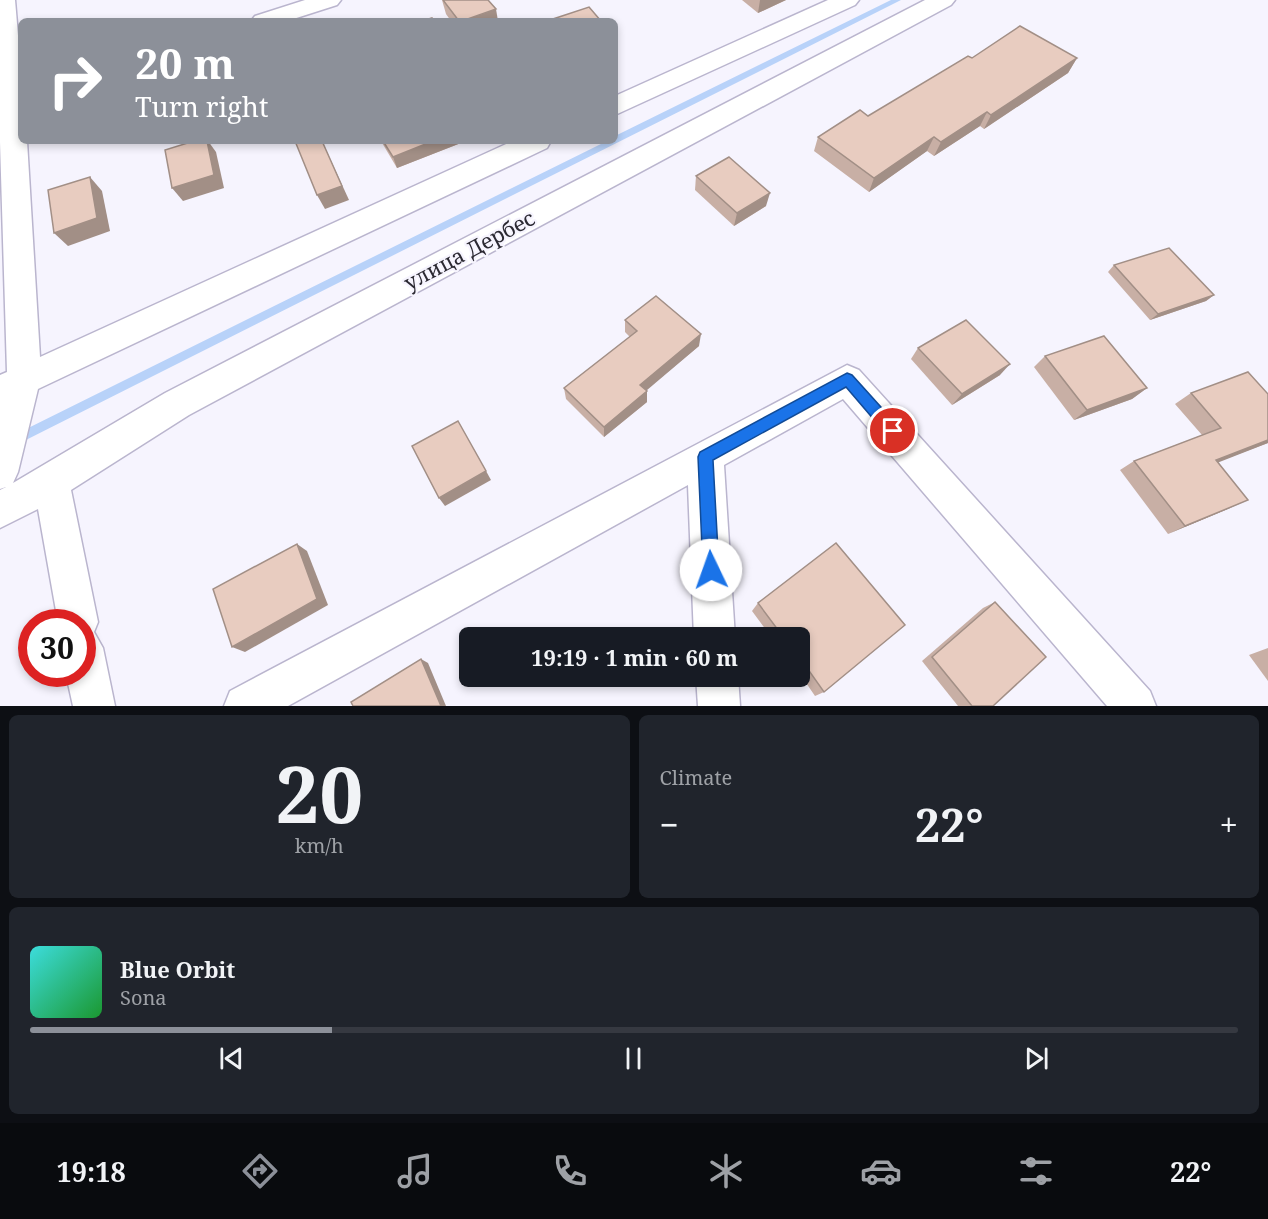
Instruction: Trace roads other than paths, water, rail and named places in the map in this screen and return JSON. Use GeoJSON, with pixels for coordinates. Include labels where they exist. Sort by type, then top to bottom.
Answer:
{"type":"FeatureCollection","features":[{"type":"Feature","properties":{"kind":"street"},"geometry":{"type":"LineString","coordinates":[[0,472],[12,385],[7,132],[16,99],[3,0]]}},
{"type":"Feature","properties":{"kind":"street"},"geometry":{"type":"LineString","coordinates":[[272,18],[329,0]]}},
{"type":"Feature","properties":{"kind":"street","name":"улица Дербес"},"geometry":{"type":"LineString","coordinates":[[0,510],[51,482],[177,404],[943,0]]}},
{"type":"Feature","properties":{"kind":"street"},"geometry":{"type":"LineString","coordinates":[[618,105],[836,2]]}},
{"type":"Feature","properties":{"kind":"street"},"geometry":{"type":"LineString","coordinates":[[12,385],[531,144]]}},
{"type":"Feature","properties":{"kind":"street"},"geometry":{"type":"LineString","coordinates":[[244,706],[847,380],[1135,706]]}},
{"type":"Feature","properties":{"kind":"street"},"geometry":{"type":"LineString","coordinates":[[705,457],[714,627]]}},
{"type":"Feature","properties":{"kind":"street"},"geometry":{"type":"LineString","coordinates":[[51,482],[75,609]]}},
{"type":"Feature","properties":{"kind":"street"},"geometry":{"type":"LineString","coordinates":[[90,687],[94,706]]}},
{"type":"Feature","properties":{"kind":"street"},"geometry":{"type":"LineString","coordinates":[[718,687],[719,706]]}},
{"type":"Feature","properties":{"kind":"waterway"},"geometry":{"type":"LineString","coordinates":[[618,139],[897,0]]}},
{"type":"Feature","properties":{"kind":"waterway"},"geometry":{"type":"LineString","coordinates":[[0,448],[608,144]]}}]}
